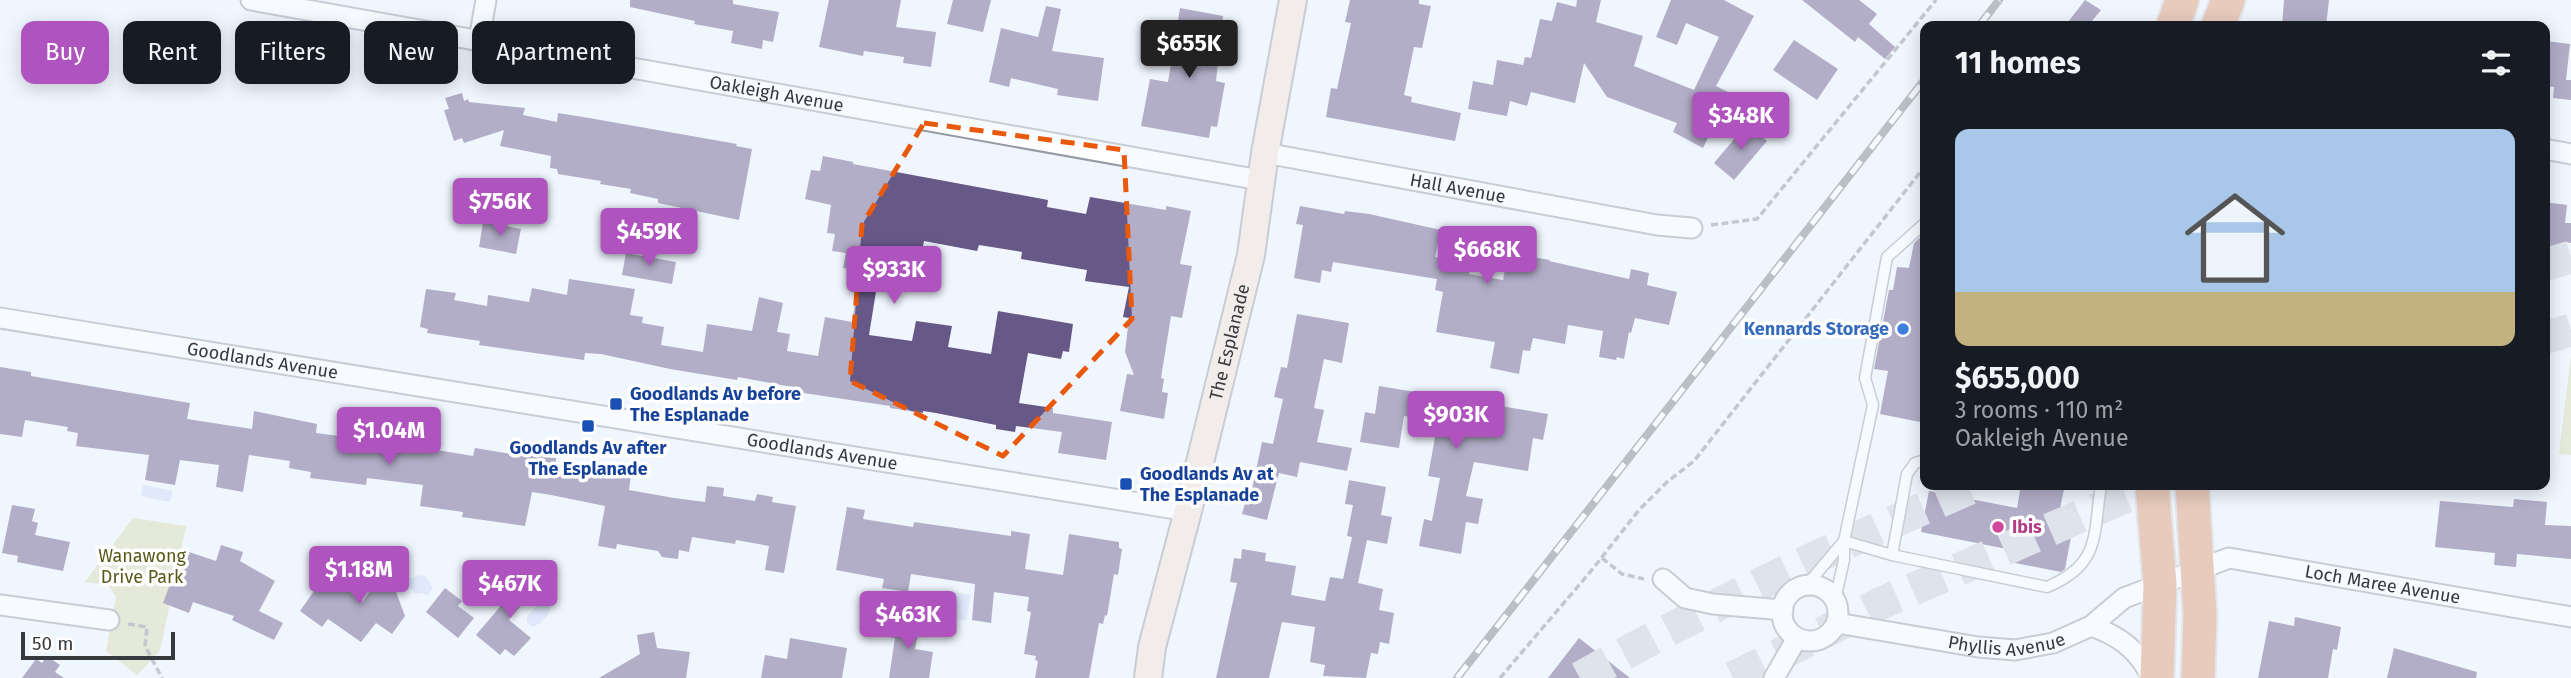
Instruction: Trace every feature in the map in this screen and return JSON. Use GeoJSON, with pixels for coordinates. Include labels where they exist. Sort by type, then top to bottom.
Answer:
{"type":"FeatureCollection","features":[{"type":"Feature","properties":{"kind":"highway"},"geometry":{"type":"LineString","coordinates":[[2176,21],[2182,0]]}},
{"type":"Feature","properties":{"kind":"highway"},"geometry":{"type":"LineString","coordinates":[[2220,21],[2228,0]]}},
{"type":"Feature","properties":{"kind":"highway"},"geometry":{"type":"LineString","coordinates":[[2152,490],[2160,584],[2155,678]]}},
{"type":"Feature","properties":{"kind":"highway"},"geometry":{"type":"LineString","coordinates":[[2192,490],[2200,615],[2198,678]]}},
{"type":"Feature","properties":{"kind":"main road","name":"The Esplanade"},"geometry":{"type":"LineString","coordinates":[[1148,678],[1152,647],[1251,255],[1260,180],[1293,0]]}},
{"type":"Feature","properties":{"kind":"street","name":"Oakleigh Avenue"},"geometry":{"type":"LineString","coordinates":[[251,0],[472,39]]}},
{"type":"Feature","properties":{"kind":"street"},"geometry":{"type":"LineString","coordinates":[[482,21],[486,0]]}},
{"type":"Feature","properties":{"kind":"street","name":"Oakleigh Avenue"},"geometry":{"type":"LineString","coordinates":[[635,68],[1260,180]]}},
{"type":"Feature","properties":{"kind":"street"},"geometry":{"type":"LineString","coordinates":[[2550,150],[2571,154]]}},
{"type":"Feature","properties":{"kind":"street","name":"Hall Avenue"},"geometry":{"type":"LineString","coordinates":[[1265,153],[1657,225],[1692,228]]}},
{"type":"Feature","properties":{"kind":"street","name":"Goodlands Avenue"},"geometry":{"type":"LineString","coordinates":[[0,318],[1188,512]]}},
{"type":"Feature","properties":{"kind":"street","name":"Loch Maree Avenue"},"geometry":{"type":"LineString","coordinates":[[2160,584],[2229,558],[2571,617]]}},
{"type":"Feature","properties":{"kind":"street"},"geometry":{"type":"LineString","coordinates":[[1663,579],[1685,598],[1713,604],[1783,610]]}},
{"type":"Feature","properties":{"kind":"street","name":"Phyllis Avenue"},"geometry":{"type":"LineString","coordinates":[[1837,622],[1965,645],[2015,650],[2053,643],[2091,626],[2124,598],[2160,584]]}},
{"type":"Feature","properties":{"kind":"street"},"geometry":{"type":"LineString","coordinates":[[1806,586],[1822,589],[1835,600],[1838,615],[1833,630],[1812,641],[1797,638],[1785,626],[1783,610],[1790,594],[1806,586]]}},
{"type":"Feature","properties":{"kind":"street"},"geometry":{"type":"LineString","coordinates":[[0,605],[109,621]]}},
{"type":"Feature","properties":{"kind":"street"},"geometry":{"type":"LineString","coordinates":[[2091,626],[2110,633],[2131,647],[2155,678]]}},
{"type":"Feature","properties":{"kind":"street"},"geometry":{"type":"LineString","coordinates":[[1774,678],[1797,638]]}},
{"type":"Feature","properties":{"kind":"lane"},"geometry":{"type":"LineString","coordinates":[[1835,600],[1844,560],[1844,541],[1873,405],[1865,378],[1887,257],[1920,227]]}},
{"type":"Feature","properties":{"kind":"lane"},"geometry":{"type":"LineString","coordinates":[[1892,555],[1907,474],[1915,463],[1920,462]]}},
{"type":"Feature","properties":{"kind":"lane"},"geometry":{"type":"LineString","coordinates":[[1844,541],[1892,555],[2047,587],[2079,568],[2090,555],[2100,490]]}},
{"type":"Feature","properties":{"kind":"lane"},"geometry":{"type":"LineString","coordinates":[[1806,586],[1844,541]]}},
{"type":"Feature","properties":{"kind":"path"},"geometry":{"type":"LineString","coordinates":[[1692,228],[1757,219],[1936,0]]}},
{"type":"Feature","properties":{"kind":"path"},"geometry":{"type":"LineString","coordinates":[[1500,678],[1639,510],[1667,482],[1694,461],[1920,172]]}},
{"type":"Feature","properties":{"kind":"path"},"geometry":{"type":"LineString","coordinates":[[1601,558],[1622,574],[1641,579],[1663,579]]}},
{"type":"Feature","properties":{"kind":"path"},"geometry":{"type":"LineString","coordinates":[[109,621],[147,627],[145,646],[162,678]]}},
{"type":"Feature","properties":{"kind":"highlighted area"},"geometry":{"type":"Polygon","coordinates":[[[924,123],[1124,150],[1132,319],[1003,456],[850,381],[862,225],[924,123]]]}},
{"type":"Feature","properties":{"kind":"green space"},"geometry":{"type":"Polygon","coordinates":[[[2571,355],[2571,455],[2559,454],[2571,355]]]}},
{"type":"Feature","properties":{"kind":"green space","name":"Wanawong Drive Park"},"geometry":{"type":"Polygon","coordinates":[[[133,518],[186,526],[160,651],[137,675],[106,651],[116,596],[108,585],[85,582],[133,518]]]}},
{"type":"Feature","properties":{"kind":"water"},"geometry":{"type":"Polygon","coordinates":[[[143,485],[173,491],[170,502],[141,496],[143,485]]]}},
{"type":"Feature","properties":{"kind":"water"},"geometry":{"type":"Polygon","coordinates":[[[420,575],[425,576],[433,588],[427,596],[423,593],[415,594],[406,583],[420,575]]]}},
{"type":"Feature","properties":{"kind":"water"},"geometry":{"type":"Polygon","coordinates":[[[954,592],[971,595],[966,621],[953,618],[956,601],[953,600],[954,592]]]}},
{"type":"Feature","properties":{"kind":"water"},"geometry":{"type":"Polygon","coordinates":[[[540,601],[550,601],[549,613],[532,627],[527,622],[527,617],[540,601]]]}},
{"type":"Feature","properties":{"kind":"building"},"geometry":{"type":"Polygon","coordinates":[[[630,0],[733,0],[733,4],[779,12],[773,42],[763,40],[762,49],[731,43],[733,31],[630,7],[630,0]]]}},
{"type":"Feature","properties":{"kind":"building"},"geometry":{"type":"Polygon","coordinates":[[[829,0],[901,0],[896,27],[936,32],[931,67],[903,63],[904,57],[864,51],[863,56],[819,47],[829,0]]]}},
{"type":"Feature","properties":{"kind":"building"},"geometry":{"type":"Polygon","coordinates":[[[953,0],[991,0],[983,32],[947,24],[953,0]]]}},
{"type":"Feature","properties":{"kind":"building"},"geometry":{"type":"Polygon","coordinates":[[[1350,0],[1419,0],[1419,4],[1431,6],[1422,48],[1414,47],[1404,95],[1412,97],[1411,102],[1461,113],[1455,141],[1326,117],[1331,88],[1337,89],[1351,23],[1345,22],[1350,0]]]}},
{"type":"Feature","properties":{"kind":"building"},"geometry":{"type":"Polygon","coordinates":[[[1577,0],[1601,0],[1596,22],[1643,36],[1634,66],[1694,90],[1719,37],[1686,23],[1677,45],[1656,37],[1671,0],[1724,0],[1754,16],[1716,86],[1730,93],[1703,148],[1673,132],[1677,123],[1607,97],[1584,63],[1575,103],[1531,92],[1527,106],[1510,101],[1507,116],[1468,109],[1473,81],[1493,85],[1497,60],[1523,65],[1525,57],[1531,58],[1540,19],[1552,21],[1557,2],[1576,7],[1577,0]]]}},
{"type":"Feature","properties":{"kind":"building"},"geometry":{"type":"Polygon","coordinates":[[[1802,0],[1859,0],[1877,14],[1869,24],[1895,47],[1885,59],[1858,37],[1855,42],[1802,0]]]}},
{"type":"Feature","properties":{"kind":"building"},"geometry":{"type":"Polygon","coordinates":[[[2085,0],[2101,10],[2092,21],[2069,21],[2085,0]]]}},
{"type":"Feature","properties":{"kind":"building"},"geometry":{"type":"Polygon","coordinates":[[[2284,0],[2329,0],[2327,21],[2282,21],[2284,0]]]}},
{"type":"Feature","properties":{"kind":"building"},"geometry":{"type":"Polygon","coordinates":[[[1046,6],[1061,9],[1052,51],[1104,58],[1098,101],[1057,95],[1058,89],[1011,78],[1009,87],[989,82],[1001,28],[1038,37],[1046,6]]]}},
{"type":"Feature","properties":{"kind":"building"},"geometry":{"type":"Polygon","coordinates":[[[1180,8],[1223,16],[1216,81],[1225,83],[1217,127],[1211,126],[1209,138],[1141,126],[1150,79],[1168,82],[1180,8]]]}},
{"type":"Feature","properties":{"kind":"building"},"geometry":{"type":"Polygon","coordinates":[[[1794,40],[1838,69],[1817,100],[1773,70],[1794,40]]]}},
{"type":"Feature","properties":{"kind":"building"},"geometry":{"type":"Polygon","coordinates":[[[2550,42],[2570,44],[2566,80],[2571,80],[2571,100],[2553,98],[2554,87],[2550,87],[2550,42]]]}},
{"type":"Feature","properties":{"kind":"building"},"geometry":{"type":"Polygon","coordinates":[[[462,93],[464,101],[468,99],[469,102],[525,108],[523,115],[557,122],[558,113],[737,144],[736,146],[752,149],[739,220],[658,203],[658,199],[630,193],[631,189],[600,184],[601,181],[558,174],[557,169],[550,168],[551,156],[500,146],[504,130],[464,143],[462,138],[454,141],[444,110],[449,109],[445,98],[462,93]]]}},
{"type":"Feature","properties":{"kind":"building"},"geometry":{"type":"Polygon","coordinates":[[[1747,124],[1767,141],[1734,180],[1714,163],[1747,124]]]}},
{"type":"Feature","properties":{"kind":"building"},"geometry":{"type":"Polygon","coordinates":[[[823,156],[1048,200],[1047,207],[1086,214],[1090,197],[1166,210],[1166,206],[1191,211],[1180,264],[1192,266],[1182,318],[1171,316],[1161,378],[1164,379],[1162,392],[1168,393],[1164,419],[1120,411],[1127,374],[1134,375],[1125,352],[1129,318],[1123,317],[1129,287],[1085,281],[1087,270],[1021,259],[1022,252],[979,245],[977,251],[924,241],[916,278],[879,273],[869,335],[912,341],[916,321],[952,326],[948,347],[991,354],[998,311],[1073,324],[1069,352],[1063,351],[1061,359],[1028,353],[1019,403],[1053,408],[1053,413],[1112,422],[1106,460],[1058,453],[1062,432],[1016,426],[1015,432],[996,429],[996,425],[936,413],[797,392],[797,388],[738,377],[737,380],[670,369],[601,354],[585,353],[584,360],[479,345],[480,341],[427,333],[428,329],[420,327],[426,289],[456,293],[454,300],[487,306],[488,295],[529,302],[532,288],[567,295],[569,279],[635,289],[630,315],[643,317],[642,323],[664,327],[661,345],[703,352],[707,324],[752,331],[759,297],[783,303],[777,332],[790,334],[787,351],[818,356],[825,317],[852,322],[860,271],[843,268],[846,253],[832,251],[835,234],[827,233],[831,205],[805,199],[811,170],[820,171],[823,156]]]}},
{"type":"Feature","properties":{"kind":"building"},"geometry":{"type":"Polygon","coordinates":[[[2550,203],[2567,205],[2565,223],[2571,223],[2571,243],[2566,242],[2563,264],[2550,262],[2550,203]]]}},
{"type":"Feature","properties":{"kind":"building"},"geometry":{"type":"Polygon","coordinates":[[[1300,206],[1344,214],[1345,211],[1369,214],[1441,230],[1435,257],[1471,264],[1469,274],[1503,280],[1508,253],[1629,279],[1631,269],[1649,273],[1647,285],[1677,292],[1669,325],[1635,318],[1631,333],[1629,332],[1624,359],[1617,357],[1616,360],[1599,357],[1603,331],[1568,325],[1565,344],[1533,338],[1530,351],[1523,350],[1519,374],[1490,368],[1495,342],[1436,332],[1443,292],[1435,290],[1437,279],[1333,262],[1331,272],[1322,270],[1320,283],[1294,278],[1303,225],[1296,224],[1300,206]]]}},
{"type":"Feature","properties":{"kind":"building"},"geometry":{"type":"Polygon","coordinates":[[[483,222],[521,229],[516,254],[479,247],[483,222]]]}},
{"type":"Feature","properties":{"kind":"building","name":"Kennards Storage"},"geometry":{"type":"Polygon","coordinates":[[[1920,238],[1920,422],[1880,414],[1888,371],[1874,369],[1889,290],[1893,290],[1897,267],[1909,268],[1914,243],[1920,238]]]}},
{"type":"Feature","properties":{"kind":"building"},"geometry":{"type":"Polygon","coordinates":[[[626,253],[676,262],[672,284],[622,275],[626,253]]]}},
{"type":"Feature","properties":{"kind":"building"},"geometry":{"type":"Polygon","coordinates":[[[1297,314],[1349,323],[1342,363],[1324,359],[1314,408],[1324,410],[1317,442],[1352,448],[1347,471],[1300,462],[1297,477],[1279,473],[1267,520],[1242,514],[1248,493],[1251,494],[1262,442],[1273,444],[1283,399],[1274,397],[1281,367],[1287,368],[1297,314]]]}},
{"type":"Feature","properties":{"kind":"building"},"geometry":{"type":"Polygon","coordinates":[[[0,367],[31,372],[31,376],[190,403],[187,419],[252,429],[254,411],[317,424],[316,433],[419,443],[419,447],[473,456],[475,448],[556,458],[556,465],[610,477],[611,471],[631,475],[629,490],[674,498],[705,502],[707,486],[724,488],[723,496],[755,501],[757,494],[773,497],[772,502],[796,506],[784,573],[765,570],[769,546],[736,540],[735,544],[692,537],[689,552],[679,550],[678,559],[662,557],[658,551],[617,544],[616,549],[598,546],[605,506],[532,492],[525,526],[462,517],[463,512],[420,506],[423,485],[367,478],[366,485],[310,478],[311,472],[289,468],[290,461],[249,455],[243,492],[216,487],[219,465],[180,460],[175,485],[145,480],[149,455],[76,446],[78,433],[67,431],[68,427],[25,420],[22,437],[0,434],[0,367]]]}},
{"type":"Feature","properties":{"kind":"building"},"geometry":{"type":"Polygon","coordinates":[[[1379,386],[1548,414],[1543,440],[1533,438],[1528,471],[1474,462],[1466,496],[1483,499],[1478,524],[1466,522],[1461,554],[1419,546],[1424,519],[1432,521],[1440,478],[1428,476],[1438,421],[1404,416],[1399,448],[1360,442],[1365,412],[1375,414],[1379,386]]]}},
{"type":"Feature","properties":{"kind":"building"},"geometry":{"type":"Polygon","coordinates":[[[1349,480],[1386,487],[1381,515],[1392,517],[1387,544],[1367,540],[1358,583],[1383,589],[1379,610],[1394,613],[1389,644],[1380,642],[1378,654],[1371,653],[1366,678],[1323,676],[1325,665],[1310,662],[1315,627],[1282,622],[1269,678],[1216,678],[1237,583],[1230,582],[1234,558],[1241,559],[1242,549],[1266,553],[1265,561],[1296,566],[1291,595],[1325,601],[1330,577],[1343,579],[1352,537],[1347,536],[1353,505],[1345,504],[1349,480]]]}},
{"type":"Feature","properties":{"kind":"building","name":"Ibis"},"geometry":{"type":"Polygon","coordinates":[[[2020,490],[2064,490],[2058,518],[2074,521],[2065,569],[2061,572],[2010,562],[2012,550],[1921,532],[1929,491],[2017,508],[2020,490]]]}},
{"type":"Feature","properties":{"kind":"building"},"geometry":{"type":"Polygon","coordinates":[[[2514,499],[2547,502],[2545,525],[2571,526],[2571,559],[2517,554],[2516,567],[2494,565],[2495,553],[2435,547],[2440,501],[2513,507],[2514,499]]]}},
{"type":"Feature","properties":{"kind":"building"},"geometry":{"type":"Polygon","coordinates":[[[12,505],[35,509],[32,521],[38,523],[35,535],[70,542],[63,571],[17,562],[18,556],[2,553],[12,505]]]}},
{"type":"Feature","properties":{"kind":"building"},"geometry":{"type":"Polygon","coordinates":[[[847,507],[865,510],[863,519],[913,527],[914,522],[1011,536],[1011,531],[1030,534],[1025,569],[1063,575],[1069,534],[1119,542],[1119,548],[1122,549],[1118,575],[1114,574],[1107,616],[1105,615],[1103,624],[1099,623],[1089,678],[1035,678],[1038,661],[1035,660],[1036,656],[1024,654],[1031,612],[1027,611],[1029,597],[994,592],[991,623],[972,620],[975,584],[911,574],[908,592],[882,588],[884,579],[836,570],[847,507]]]}},
{"type":"Feature","properties":{"kind":"building"},"geometry":{"type":"Polygon","coordinates":[[[221,545],[243,552],[240,561],[275,581],[259,611],[283,623],[274,640],[232,620],[234,616],[193,602],[189,613],[163,603],[183,550],[216,561],[221,545]]]}},
{"type":"Feature","properties":{"kind":"building"},"geometry":{"type":"Polygon","coordinates":[[[391,563],[406,574],[395,589],[405,616],[392,634],[376,623],[361,642],[328,619],[322,627],[300,611],[321,581],[333,590],[338,583],[363,601],[391,563]]]}},
{"type":"Feature","properties":{"kind":"building"},"geometry":{"type":"Polygon","coordinates":[[[532,569],[543,579],[509,620],[531,638],[514,656],[505,649],[500,655],[476,635],[532,569]]]}},
{"type":"Feature","properties":{"kind":"building"},"geometry":{"type":"Polygon","coordinates":[[[445,588],[462,601],[458,606],[474,618],[458,638],[426,612],[445,588]]]}},
{"type":"Feature","properties":{"kind":"building"},"geometry":{"type":"Polygon","coordinates":[[[893,616],[920,621],[915,649],[933,652],[929,678],[889,678],[895,638],[889,637],[893,616]]]}},
{"type":"Feature","properties":{"kind":"building"},"geometry":{"type":"Polygon","coordinates":[[[2295,617],[2341,627],[2337,650],[2333,649],[2328,678],[2258,678],[2269,621],[2294,626],[2295,617]]]}},
{"type":"Feature","properties":{"kind":"building"},"geometry":{"type":"Polygon","coordinates":[[[654,632],[657,648],[690,652],[686,678],[599,678],[640,654],[637,635],[654,632]]]}},
{"type":"Feature","properties":{"kind":"building"},"geometry":{"type":"Polygon","coordinates":[[[790,638],[847,648],[842,678],[761,678],[765,655],[787,659],[790,638]]]}},
{"type":"Feature","properties":{"kind":"building"},"geometry":{"type":"Polygon","coordinates":[[[1579,638],[1630,678],[1548,678],[1579,638]]]}},
{"type":"Feature","properties":{"kind":"building"},"geometry":{"type":"Polygon","coordinates":[[[2394,648],[2477,672],[2476,678],[2387,678],[2394,648]]]}},
{"type":"Feature","properties":{"kind":"building"},"geometry":{"type":"Polygon","coordinates":[[[47,656],[60,665],[55,672],[64,678],[22,678],[36,659],[42,663],[47,656]]]}},
{"type":"Feature","properties":{"kind":"tunnel"},"geometry":{"type":"LineString","coordinates":[[2550,263],[2571,257]]}},
{"type":"Feature","properties":{"kind":"tunnel"},"geometry":{"type":"LineString","coordinates":[[2550,336],[2571,330]]}},
{"type":"Feature","properties":{"kind":"tunnel"},"geometry":{"type":"LineString","coordinates":[[1580,678],[1776,576],[1966,490]]}},
{"type":"Feature","properties":{"kind":"tunnel"},"geometry":{"type":"LineString","coordinates":[[1733,678],[1886,601],[2141,490]]}},
{"type":"Feature","properties":{"kind":"railway"},"geometry":{"type":"LineString","coordinates":[[1983,21],[1999,0]]}},
{"type":"Feature","properties":{"kind":"railway"},"geometry":{"type":"LineString","coordinates":[[1457,678],[1920,85]]}},
{"type":"Feature","properties":{"kind":"place","name":"Kennards Storage"},"geometry":{"type":"Point","coordinates":[1903,329]}},
{"type":"Feature","properties":{"kind":"place","name":"Goodlands Av before The Esplanade"},"geometry":{"type":"Point","coordinates":[616,404]}},
{"type":"Feature","properties":{"kind":"place","name":"Goodlands Av after The Esplanade"},"geometry":{"type":"Point","coordinates":[588,426]}},
{"type":"Feature","properties":{"kind":"place","name":"Goodlands Av at The Esplanade"},"geometry":{"type":"Point","coordinates":[1126,484]}},
{"type":"Feature","properties":{"kind":"place","name":"Ibis"},"geometry":{"type":"Point","coordinates":[1998,527]}}]}
